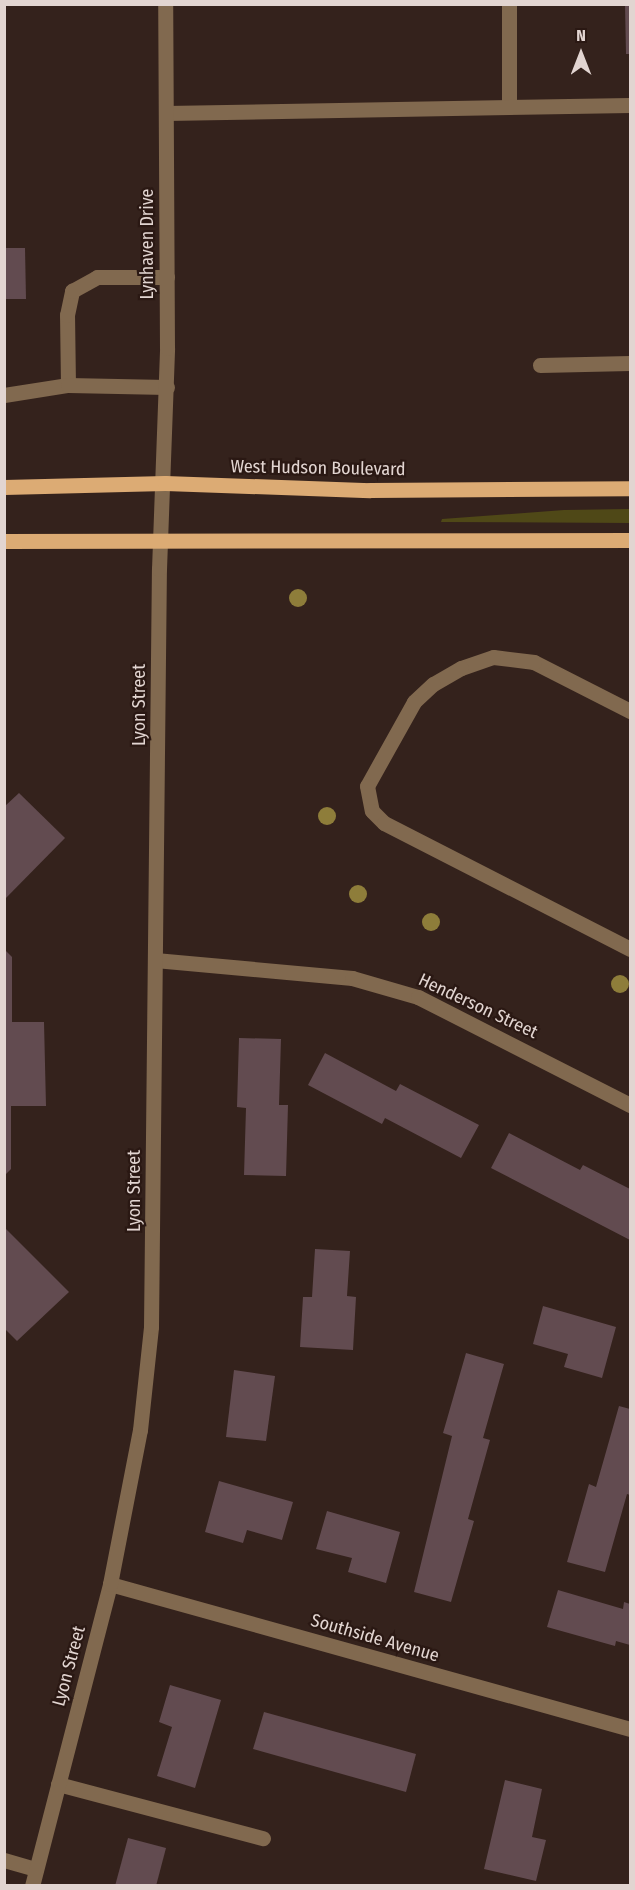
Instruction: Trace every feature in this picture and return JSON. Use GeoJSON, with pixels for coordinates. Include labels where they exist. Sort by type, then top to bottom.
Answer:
{"type":"FeatureCollection","features":[{"type":"Feature","properties":{"kind":"main road","name":"West Hudson Boulevard"},"geometry":{"type":"LineString","coordinates":[[4,487],[165,483],[370,490],[630,488]]}},
{"type":"Feature","properties":{"kind":"main road"},"geometry":{"type":"LineString","coordinates":[[4,541],[630,540]]}},
{"type":"Feature","properties":{"kind":"street","name":"Lynhaven Drive"},"geometry":{"type":"LineString","coordinates":[[165,4],[167,276],[165,483]]}},
{"type":"Feature","properties":{"kind":"street"},"geometry":{"type":"LineString","coordinates":[[509,4],[509,107]]}},
{"type":"Feature","properties":{"kind":"street"},"geometry":{"type":"LineString","coordinates":[[166,113],[630,105]]}},
{"type":"Feature","properties":{"kind":"street"},"geometry":{"type":"LineString","coordinates":[[68,385],[67,315],[72,291],[97,277],[167,276]]}},
{"type":"Feature","properties":{"kind":"street"},"geometry":{"type":"LineString","coordinates":[[540,365],[630,363]]}},
{"type":"Feature","properties":{"kind":"street"},"geometry":{"type":"LineString","coordinates":[[4,395],[68,385],[167,387]]}},
{"type":"Feature","properties":{"kind":"street","name":"Lyon Street"},"geometry":{"type":"LineString","coordinates":[[32,1886],[110,1584],[140,1430],[151,1327],[155,960],[162,540],[165,483]]}},
{"type":"Feature","properties":{"kind":"street"},"geometry":{"type":"LineString","coordinates":[[630,711],[534,662],[492,657],[462,668],[434,684],[414,702],[367,786],[372,811],[384,823],[630,949]]}},
{"type":"Feature","properties":{"kind":"street","name":"Henderson Street"},"geometry":{"type":"LineString","coordinates":[[155,960],[352,978],[418,996],[629,1100]]}},
{"type":"Feature","properties":{"kind":"street","name":"Southside Avenue"},"geometry":{"type":"LineString","coordinates":[[110,1584],[630,1729]]}},
{"type":"Feature","properties":{"kind":"street"},"geometry":{"type":"LineString","coordinates":[[58,1784],[263,1838]]}},
{"type":"Feature","properties":{"kind":"street"},"geometry":{"type":"LineString","coordinates":[[4,1860],[36,1869]]}},
{"type":"Feature","properties":{"kind":"shaded area"},"geometry":{"type":"Polygon","coordinates":[[[630,509],[630,523],[441,522],[442,519],[564,510],[630,509]]]}},
{"type":"Feature","properties":{"kind":"building"},"geometry":{"type":"Polygon","coordinates":[[[625,4],[630,4],[630,54],[626,54],[625,4]]]}},
{"type":"Feature","properties":{"kind":"building"},"geometry":{"type":"Polygon","coordinates":[[[4,248],[25,248],[26,299],[4,299],[4,248]]]}},
{"type":"Feature","properties":{"kind":"building"},"geometry":{"type":"Polygon","coordinates":[[[19,793],[65,838],[4,900],[4,807],[19,793]]]}},
{"type":"Feature","properties":{"kind":"building"},"geometry":{"type":"Polygon","coordinates":[[[4,949],[12,957],[12,1022],[44,1022],[46,1106],[11,1106],[11,1169],[4,1176],[4,949]]]}},
{"type":"Feature","properties":{"kind":"building"},"geometry":{"type":"Polygon","coordinates":[[[239,1038],[281,1039],[279,1105],[288,1105],[286,1176],[244,1175],[246,1108],[237,1107],[239,1038]]]}},
{"type":"Feature","properties":{"kind":"building"},"geometry":{"type":"Polygon","coordinates":[[[325,1053],[396,1091],[400,1084],[479,1125],[461,1158],[385,1118],[382,1124],[308,1085],[325,1053]]]}},
{"type":"Feature","properties":{"kind":"building"},"geometry":{"type":"Polygon","coordinates":[[[509,1133],[580,1170],[583,1165],[630,1189],[630,1240],[491,1168],[509,1133]]]}},
{"type":"Feature","properties":{"kind":"building"},"geometry":{"type":"Polygon","coordinates":[[[4,1227],[69,1292],[17,1341],[4,1328],[4,1227]]]}},
{"type":"Feature","properties":{"kind":"building"},"geometry":{"type":"Polygon","coordinates":[[[315,1249],[350,1251],[347,1296],[356,1297],[353,1350],[300,1347],[303,1297],[312,1297],[315,1249]]]}},
{"type":"Feature","properties":{"kind":"building"},"geometry":{"type":"Polygon","coordinates":[[[543,1306],[616,1327],[602,1378],[564,1367],[568,1354],[533,1344],[543,1306]]]}},
{"type":"Feature","properties":{"kind":"building"},"geometry":{"type":"Polygon","coordinates":[[[466,1353],[504,1364],[483,1438],[490,1440],[468,1519],[474,1521],[451,1602],[414,1592],[452,1436],[443,1433],[466,1353]]]}},
{"type":"Feature","properties":{"kind":"building"},"geometry":{"type":"Polygon","coordinates":[[[234,1370],[275,1376],[266,1441],[226,1437],[234,1370]]]}},
{"type":"Feature","properties":{"kind":"building"},"geometry":{"type":"Polygon","coordinates":[[[619,1406],[630,1409],[630,1495],[627,1494],[605,1572],[567,1562],[589,1484],[596,1487],[619,1406]]]}},
{"type":"Feature","properties":{"kind":"building"},"geometry":{"type":"Polygon","coordinates":[[[219,1481],[293,1502],[282,1540],[247,1530],[243,1543],[205,1532],[219,1481]]]}},
{"type":"Feature","properties":{"kind":"building"},"geometry":{"type":"Polygon","coordinates":[[[327,1511],[400,1532],[386,1583],[348,1572],[352,1558],[316,1549],[327,1511]]]}},
{"type":"Feature","properties":{"kind":"building"},"geometry":{"type":"Polygon","coordinates":[[[558,1590],[623,1609],[624,1602],[630,1604],[630,1645],[616,1641],[615,1646],[547,1627],[558,1590]]]}},
{"type":"Feature","properties":{"kind":"building"},"geometry":{"type":"Polygon","coordinates":[[[170,1685],[221,1700],[195,1788],[157,1776],[172,1727],[159,1722],[170,1685]]]}},
{"type":"Feature","properties":{"kind":"building"},"geometry":{"type":"Polygon","coordinates":[[[264,1712],[416,1754],[406,1792],[253,1749],[264,1712]]]}},
{"type":"Feature","properties":{"kind":"building"},"geometry":{"type":"Polygon","coordinates":[[[505,1780],[542,1789],[532,1837],[546,1840],[536,1881],[484,1869],[505,1780]]]}},
{"type":"Feature","properties":{"kind":"building"},"geometry":{"type":"Polygon","coordinates":[[[128,1838],[166,1848],[156,1886],[115,1886],[128,1838]]]}}]}
